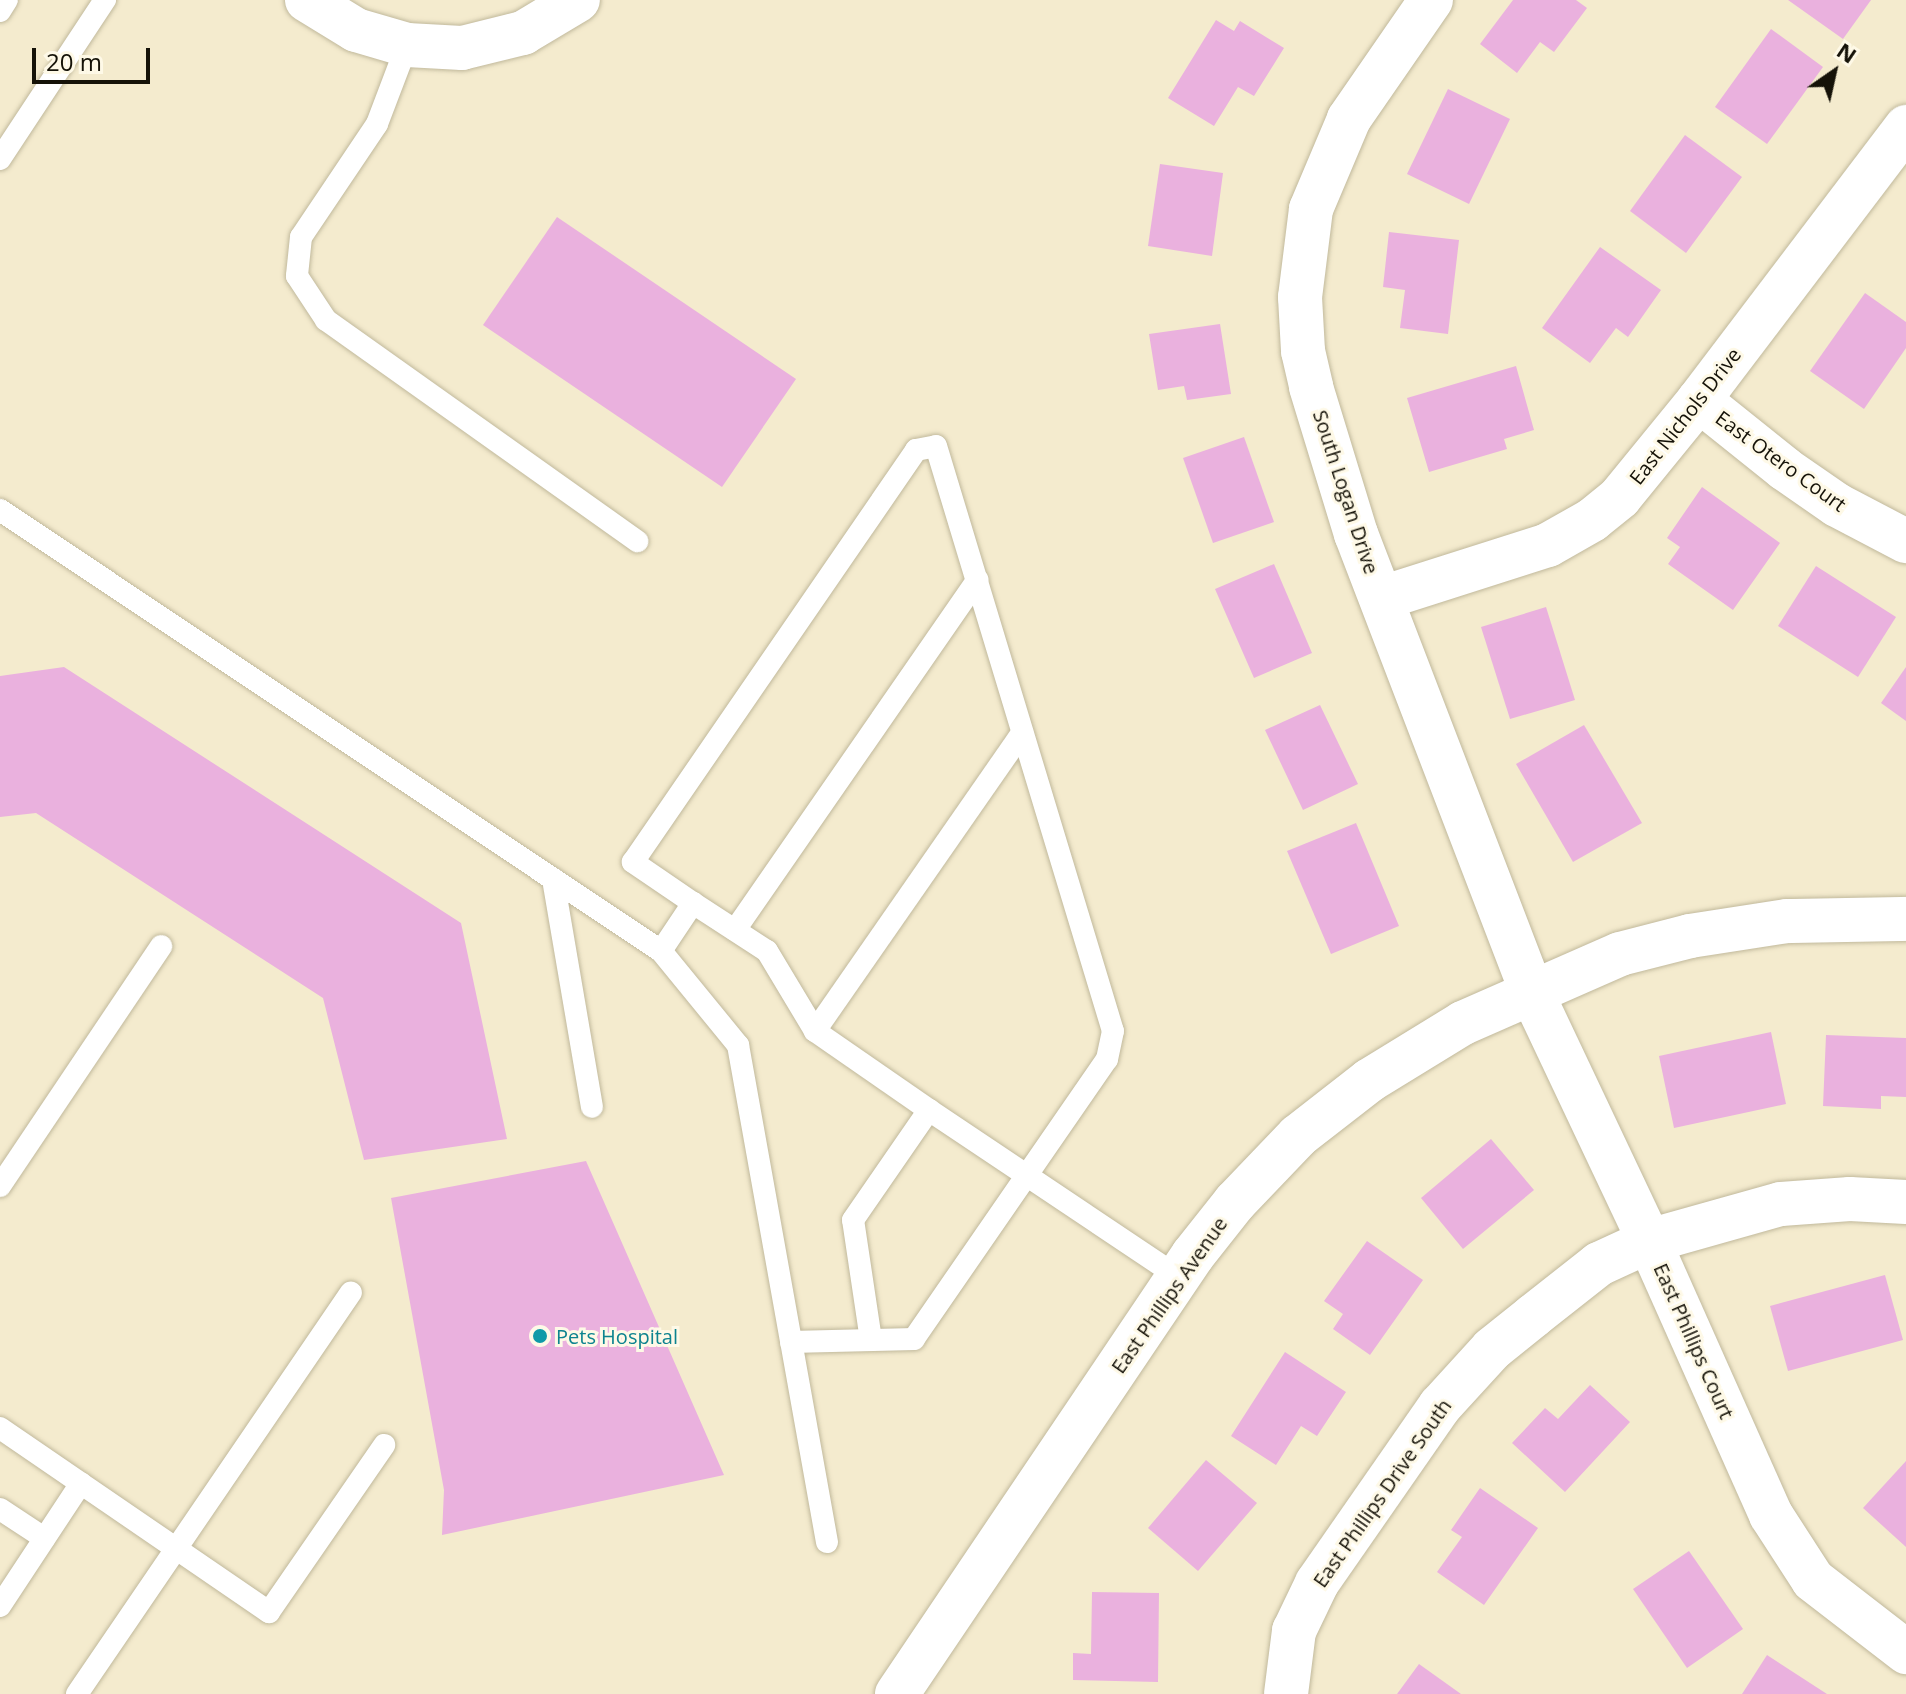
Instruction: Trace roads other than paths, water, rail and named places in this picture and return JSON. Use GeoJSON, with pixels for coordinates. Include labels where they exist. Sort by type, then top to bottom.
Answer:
{"type":"FeatureCollection","features":[{"type":"Feature","properties":{"kind":"street"},"geometry":{"type":"LineString","coordinates":[[307,0],[356,30],[407,45],[462,48],[523,33],[578,0]]}},
{"type":"Feature","properties":{"kind":"street","name":"South Logan Drive"},"geometry":{"type":"LineString","coordinates":[[1431,0],[1349,119],[1311,209],[1300,297],[1306,363],[1356,534],[1531,991]]}},
{"type":"Feature","properties":{"kind":"street","name":"East Nichols Drive"},"geometry":{"type":"LineString","coordinates":[[1382,598],[1548,545],[1592,520],[1638,477],[1906,127]]}},
{"type":"Feature","properties":{"kind":"street","name":"East Otero Court"},"geometry":{"type":"LineString","coordinates":[[1699,400],[1785,469],[1837,505],[1906,541]]}},
{"type":"Feature","properties":{"kind":"street","name":"East Phillips Avenue"},"geometry":{"type":"LineString","coordinates":[[897,1694],[1178,1277],[1235,1202],[1298,1136],[1414,1050],[1531,991],[1620,954],[1690,936],[1787,921],[1906,919]]}},
{"type":"Feature","properties":{"kind":"street","name":"East Phillips Court"},"geometry":{"type":"LineString","coordinates":[[1531,991],[1649,1241],[1771,1515],[1813,1580],[1906,1652]]}},
{"type":"Feature","properties":{"kind":"street","name":"East Phillips Drive South"},"geometry":{"type":"LineString","coordinates":[[1286,1694],[1294,1631],[1317,1583],[1440,1406],[1492,1349],[1544,1307],[1599,1264],[1649,1241],[1781,1204],[1850,1199],[1906,1202]]}},
{"type":"Feature","properties":{"kind":"lane"},"geometry":{"type":"LineString","coordinates":[[0,11],[7,0]]}},
{"type":"Feature","properties":{"kind":"lane"},"geometry":{"type":"LineString","coordinates":[[0,159],[105,0]]}},
{"type":"Feature","properties":{"kind":"lane"},"geometry":{"type":"LineString","coordinates":[[407,45],[377,124],[301,237],[297,276],[326,320],[637,541]]}},
{"type":"Feature","properties":{"kind":"lane"},"geometry":{"type":"LineString","coordinates":[[791,1342],[914,1339],[1027,1175],[1107,1059],[1113,1031],[936,446],[916,450],[633,862],[767,951],[815,1031],[929,1110],[1027,1175],[1178,1277]]}},
{"type":"Feature","properties":{"kind":"lane"},"geometry":{"type":"LineString","coordinates":[[0,510],[661,951],[738,1045],[827,1542]]}},
{"type":"Feature","properties":{"kind":"lane"},"geometry":{"type":"LineString","coordinates":[[735,930],[977,580]]}},
{"type":"Feature","properties":{"kind":"lane"},"geometry":{"type":"LineString","coordinates":[[815,1031],[1022,733]]}},
{"type":"Feature","properties":{"kind":"lane"},"geometry":{"type":"LineString","coordinates":[[553,879],[592,1107]]}},
{"type":"Feature","properties":{"kind":"lane"},"geometry":{"type":"LineString","coordinates":[[661,951],[693,903]]}},
{"type":"Feature","properties":{"kind":"lane"},"geometry":{"type":"LineString","coordinates":[[0,1186],[161,946]]}},
{"type":"Feature","properties":{"kind":"lane"},"geometry":{"type":"LineString","coordinates":[[871,1340],[853,1220],[929,1110]]}},
{"type":"Feature","properties":{"kind":"lane"},"geometry":{"type":"LineString","coordinates":[[77,1694],[351,1293]]}},
{"type":"Feature","properties":{"kind":"lane"},"geometry":{"type":"LineString","coordinates":[[0,1428],[269,1612],[384,1445]]}},
{"type":"Feature","properties":{"kind":"lane"},"geometry":{"type":"LineString","coordinates":[[0,1606],[81,1483]]}},
{"type":"Feature","properties":{"kind":"lane"},"geometry":{"type":"LineString","coordinates":[[0,1509],[44,1538]]}},
{"type":"Feature","properties":{"kind":"place","name":"Pets Hospital"},"geometry":{"type":"Point","coordinates":[540,1336]}}]}
